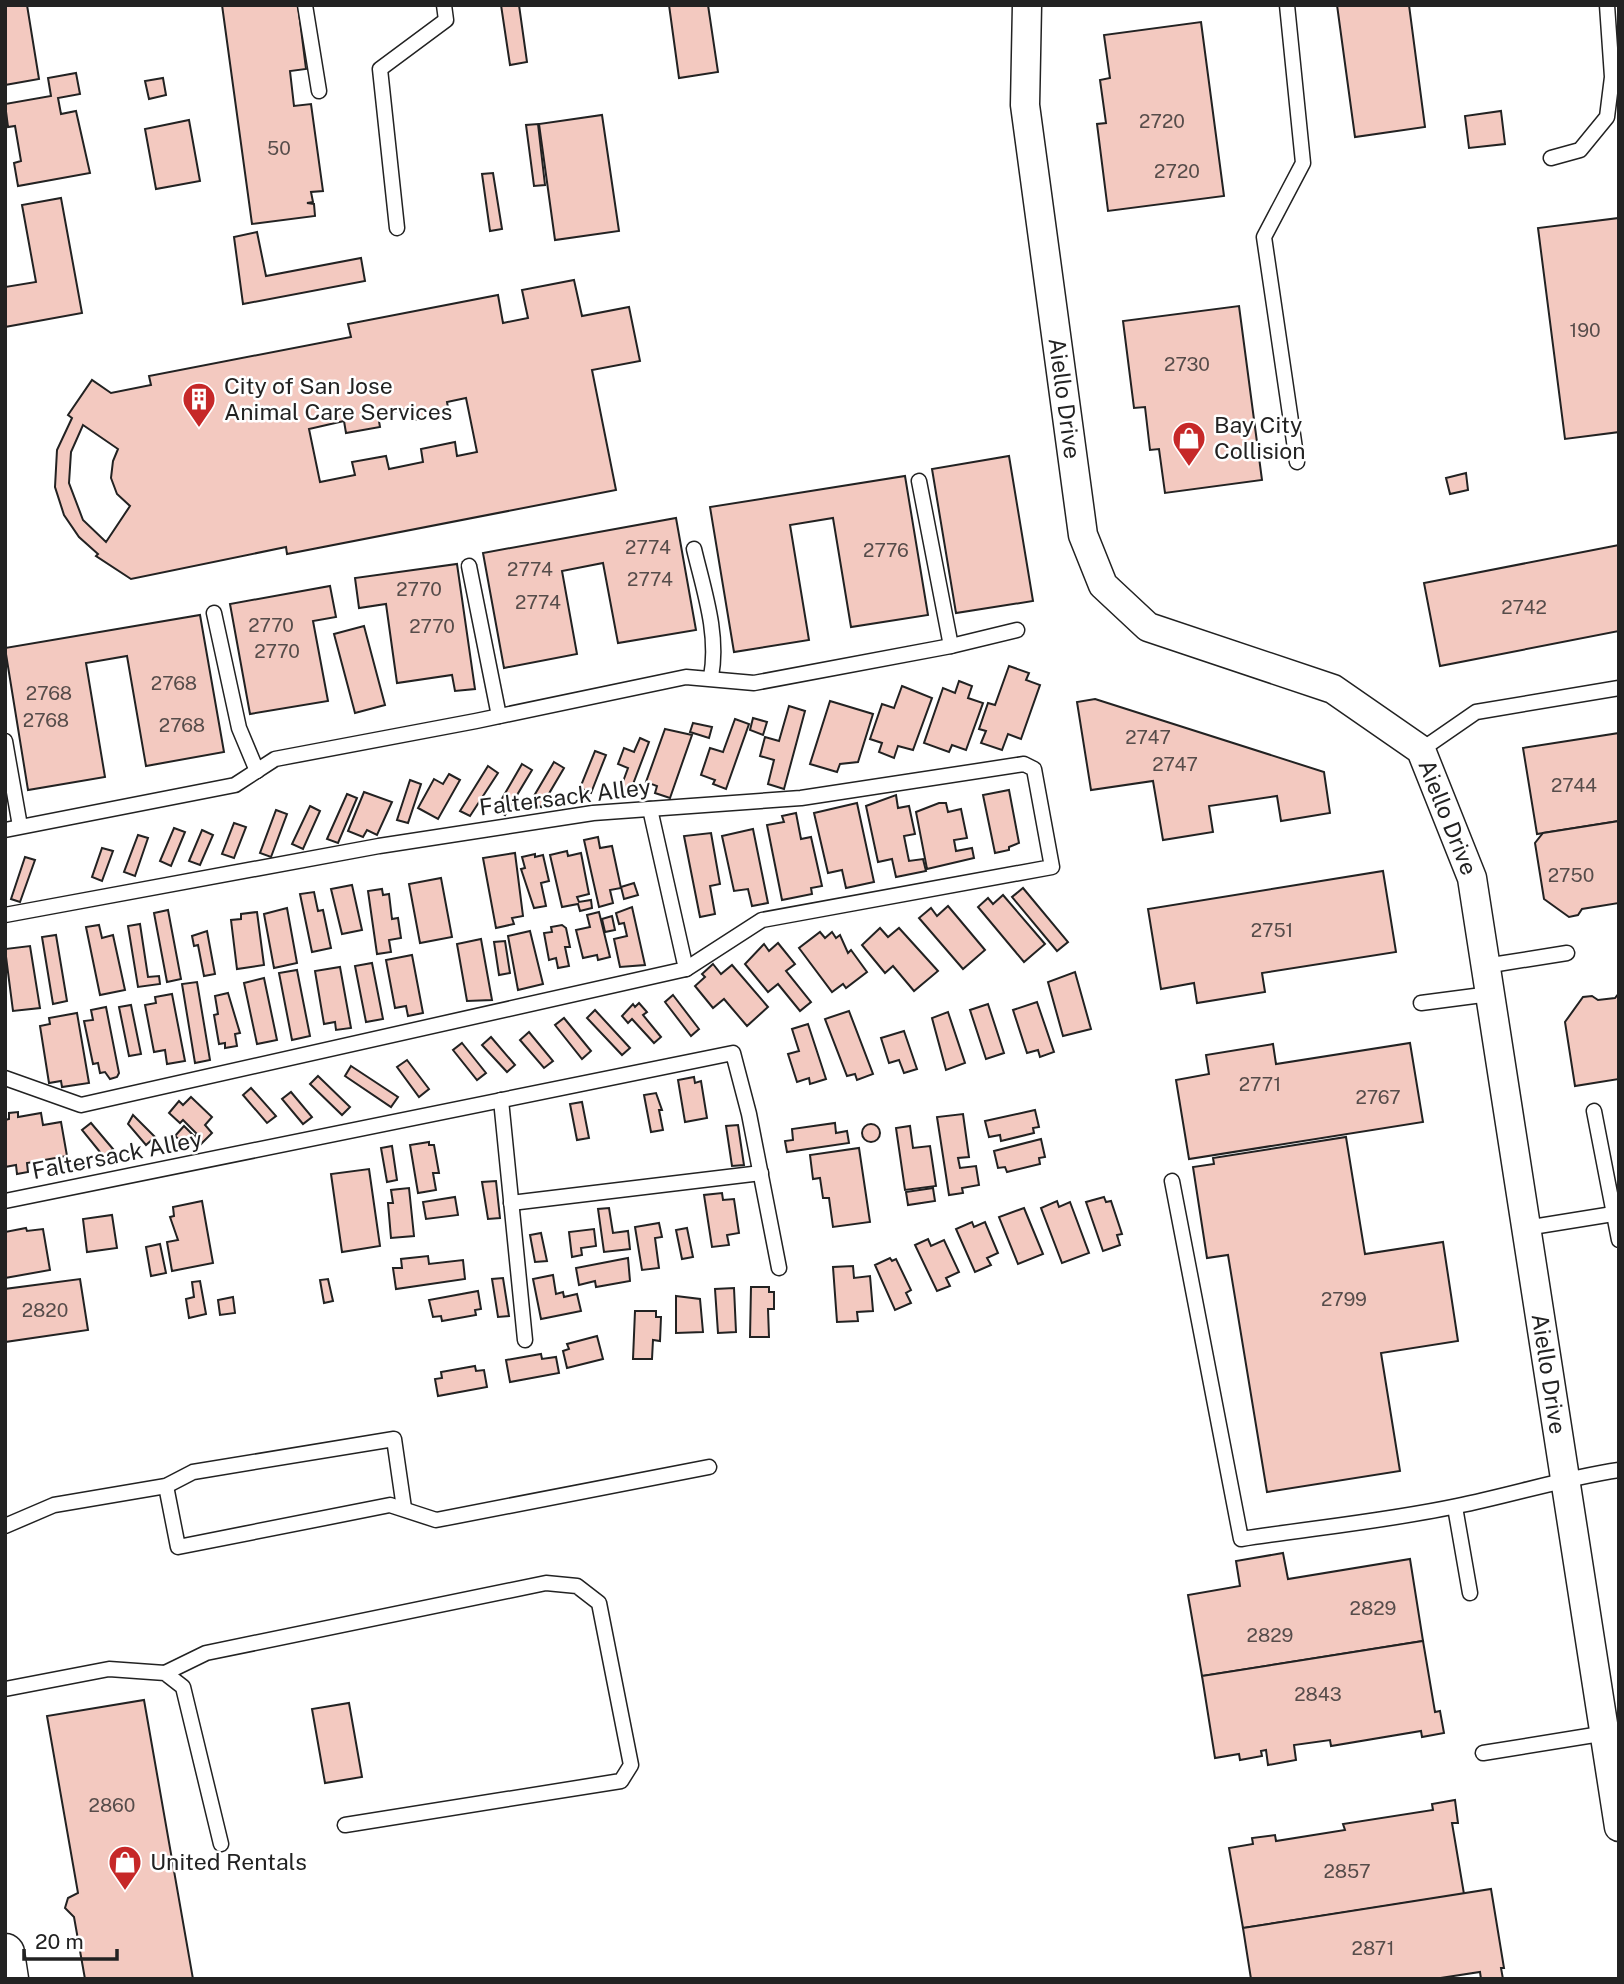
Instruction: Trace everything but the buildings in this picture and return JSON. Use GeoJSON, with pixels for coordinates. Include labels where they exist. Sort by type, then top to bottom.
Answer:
{"type":"FeatureCollection","features":[{"type":"Feature","properties":{"kind":"main road"},"geometry":{"type":"LineString","coordinates":[[5,1953],[9,1979]]}},
{"type":"Feature","properties":{"kind":"street","name":"Aiello Drive"},"geometry":{"type":"LineString","coordinates":[[1027,5],[1025,105],[1030,146],[1083,535],[1103,585],[1147,627],[1333,689],[1421,750],[1472,878],[1565,1478],[1612,1732],[1619,1826]]}},
{"type":"Feature","properties":{"kind":"lane"},"geometry":{"type":"LineString","coordinates":[[304,5],[319,92]]}},
{"type":"Feature","properties":{"kind":"lane"},"geometry":{"type":"LineString","coordinates":[[397,228],[380,69],[446,20],[444,5]]}},
{"type":"Feature","properties":{"kind":"lane"},"geometry":{"type":"LineString","coordinates":[[1287,5],[1303,163],[1264,237],[1297,462]]}},
{"type":"Feature","properties":{"kind":"lane"},"geometry":{"type":"LineString","coordinates":[[1552,158],[1580,150],[1607,117],[1612,78],[1607,5]]}},
{"type":"Feature","properties":{"kind":"lane"},"geometry":{"type":"LineString","coordinates":[[919,481],[951,646]]}},
{"type":"Feature","properties":{"kind":"lane"},"geometry":{"type":"LineString","coordinates":[[694,549],[714,638],[715,653],[711,677]]}},
{"type":"Feature","properties":{"kind":"lane"},"geometry":{"type":"LineString","coordinates":[[469,566],[499,716]]}},
{"type":"Feature","properties":{"kind":"lane"},"geometry":{"type":"LineString","coordinates":[[214,613],[239,727],[257,771]]}},
{"type":"Feature","properties":{"kind":"lane"},"geometry":{"type":"LineString","coordinates":[[5,830],[235,785],[275,759],[686,677],[711,677],[754,683],[951,646],[1017,630]]}},
{"type":"Feature","properties":{"kind":"lane"},"geometry":{"type":"LineString","coordinates":[[1421,750],[1476,712],[1619,688]]}},
{"type":"Feature","properties":{"kind":"lane"},"geometry":{"type":"LineString","coordinates":[[5,741],[20,826]]}},
{"type":"Feature","properties":{"kind":"lane","name":"Faltersack Alley"},"geometry":{"type":"LineString","coordinates":[[5,915],[379,846],[593,813],[801,797],[1024,764],[1034,769],[1052,867],[762,920],[686,969]]}},
{"type":"Feature","properties":{"kind":"lane"},"geometry":{"type":"LineString","coordinates":[[5,1078],[81,1105],[686,969],[650,809]]}},
{"type":"Feature","properties":{"kind":"lane"},"geometry":{"type":"LineString","coordinates":[[1421,1003],[1567,953]]}},
{"type":"Feature","properties":{"kind":"lane","name":"Faltersack Alley"},"geometry":{"type":"LineString","coordinates":[[5,1201],[733,1053],[761,1173]]}},
{"type":"Feature","properties":{"kind":"lane"},"geometry":{"type":"LineString","coordinates":[[501,1100],[525,1340]]}},
{"type":"Feature","properties":{"kind":"lane"},"geometry":{"type":"LineString","coordinates":[[1594,1111],[1619,1240]]}},
{"type":"Feature","properties":{"kind":"lane"},"geometry":{"type":"LineString","coordinates":[[511,1203],[761,1173],[779,1268]]}},
{"type":"Feature","properties":{"kind":"lane"},"geometry":{"type":"LineString","coordinates":[[1172,1181],[1241,1539],[1455,1507],[1529,1491],[1565,1478],[1619,1470]]}},
{"type":"Feature","properties":{"kind":"lane"},"geometry":{"type":"LineString","coordinates":[[1526,1228],[1616,1214]]}},
{"type":"Feature","properties":{"kind":"lane"},"geometry":{"type":"LineString","coordinates":[[5,1526],[54,1504],[166,1486],[194,1472],[394,1439],[404,1508]]}},
{"type":"Feature","properties":{"kind":"lane"},"geometry":{"type":"LineString","coordinates":[[166,1486],[178,1547],[390,1505],[436,1520],[709,1467]]}},
{"type":"Feature","properties":{"kind":"lane"},"geometry":{"type":"LineString","coordinates":[[1455,1507],[1470,1593]]}},
{"type":"Feature","properties":{"kind":"lane"},"geometry":{"type":"LineString","coordinates":[[5,1689],[109,1669],[165,1673],[206,1653],[546,1583],[577,1587],[599,1604],[631,1765],[621,1782],[345,1825]]}},
{"type":"Feature","properties":{"kind":"lane"},"geometry":{"type":"LineString","coordinates":[[165,1673],[183,1687],[221,1844]]}},
{"type":"Feature","properties":{"kind":"lane"},"geometry":{"type":"LineString","coordinates":[[1483,1753],[1612,1732]]}},
{"type":"Feature","properties":{"kind":"place","name":"City of San Jose Animal Care Services"},"geometry":{"type":"Point","coordinates":[199,429]}},
{"type":"Feature","properties":{"kind":"place","name":"Bay City Collision"},"geometry":{"type":"Point","coordinates":[1189,468]}},
{"type":"Feature","properties":{"kind":"place","name":"United Rentals"},"geometry":{"type":"Point","coordinates":[125,1892]}}]}
